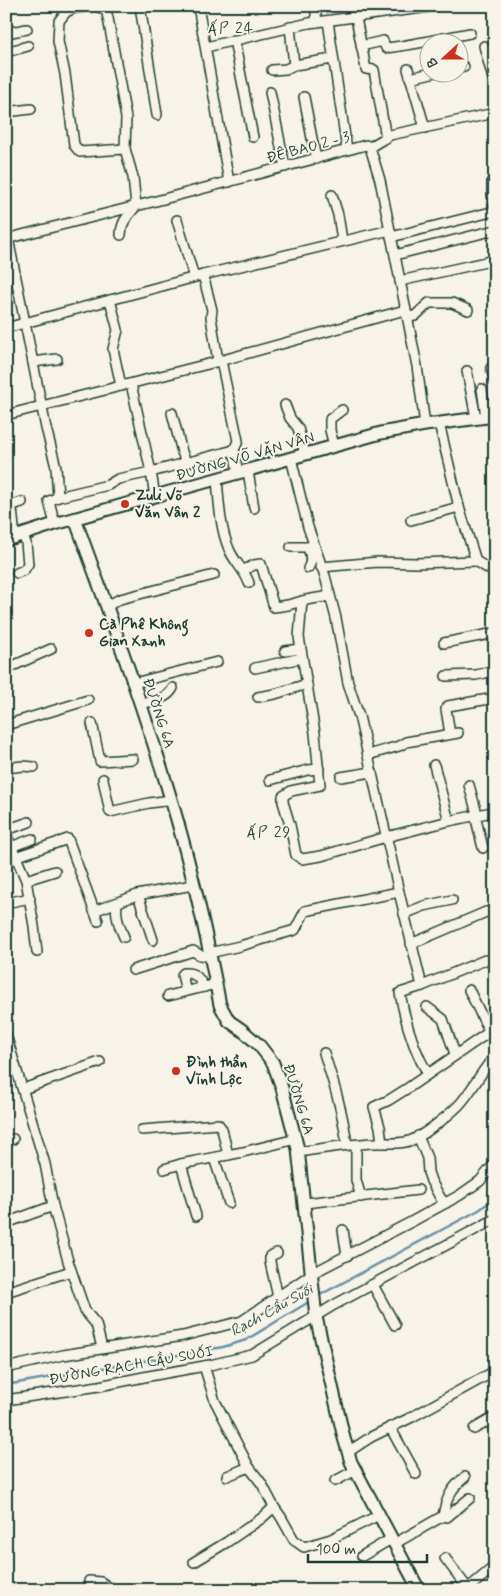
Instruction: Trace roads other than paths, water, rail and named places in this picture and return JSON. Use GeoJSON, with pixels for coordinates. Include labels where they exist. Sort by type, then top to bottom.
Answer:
{"type":"FeatureCollection","features":[{"type":"Feature","properties":{"kind":"street"},"geometry":{"type":"LineString","coordinates":[[121,235],[121,227],[124,220],[136,206],[133,177],[125,149],[126,118],[108,18],[106,10],[95,6],[74,7],[66,12],[59,21],[58,40],[65,74],[74,145],[80,152],[125,149]]}},
{"type":"Feature","properties":{"kind":"street"},"geometry":{"type":"LineString","coordinates":[[141,6],[157,115]]}},
{"type":"Feature","properties":{"kind":"street"},"geometry":{"type":"LineString","coordinates":[[198,6],[229,182]]}},
{"type":"Feature","properties":{"kind":"street"},"geometry":{"type":"LineString","coordinates":[[315,6],[317,22]]}},
{"type":"Feature","properties":{"kind":"street"},"geometry":{"type":"LineString","coordinates":[[206,47],[317,22],[356,18],[400,8],[437,6]]}},
{"type":"Feature","properties":{"kind":"street"},"geometry":{"type":"LineString","coordinates":[[356,18],[366,70],[374,70],[386,138]]}},
{"type":"Feature","properties":{"kind":"street"},"geometry":{"type":"LineString","coordinates":[[328,21],[347,150]]}},
{"type":"Feature","properties":{"kind":"street"},"geometry":{"type":"LineString","coordinates":[[290,27],[294,65]]}},
{"type":"Feature","properties":{"kind":"street"},"geometry":{"type":"LineString","coordinates":[[6,33],[27,29]]}},
{"type":"Feature","properties":{"kind":"street"},"geometry":{"type":"LineString","coordinates":[[361,46],[383,41],[386,48],[412,45],[470,33]]}},
{"type":"Feature","properties":{"kind":"street"},"geometry":{"type":"LineString","coordinates":[[234,40],[253,137]]}},
{"type":"Feature","properties":{"kind":"street"},"geometry":{"type":"LineString","coordinates":[[6,52],[28,46]]}},
{"type":"Feature","properties":{"kind":"street"},"geometry":{"type":"LineString","coordinates":[[484,46],[495,86]]}},
{"type":"Feature","properties":{"kind":"street"},"geometry":{"type":"LineString","coordinates":[[272,70],[286,69],[294,65],[333,59]]}},
{"type":"Feature","properties":{"kind":"street"},"geometry":{"type":"LineString","coordinates":[[418,73],[409,73],[425,128]]}},
{"type":"Feature","properties":{"kind":"street"},"geometry":{"type":"LineString","coordinates":[[270,92],[284,167]]}},
{"type":"Feature","properties":{"kind":"street"},"geometry":{"type":"LineString","coordinates":[[304,97],[316,159]]}},
{"type":"Feature","properties":{"kind":"street"},"geometry":{"type":"LineString","coordinates":[[6,112],[30,109]]}},
{"type":"Feature","properties":{"kind":"street"},"geometry":{"type":"LineString","coordinates":[[370,147],[386,138],[495,113]]}},
{"type":"Feature","properties":{"kind":"street","name":"ĐÊ BAO 2 - 3"},"geometry":{"type":"LineString","coordinates":[[7,239],[366,145],[370,147],[380,180],[417,366],[425,425]]}},
{"type":"Feature","properties":{"kind":"street"},"geometry":{"type":"LineString","coordinates":[[495,180],[492,181],[492,194],[495,208]]}},
{"type":"Feature","properties":{"kind":"street"},"geometry":{"type":"LineString","coordinates":[[332,195],[338,215],[342,240]]}},
{"type":"Feature","properties":{"kind":"street"},"geometry":{"type":"LineString","coordinates":[[6,328],[342,240],[390,234],[495,212]]}},
{"type":"Feature","properties":{"kind":"street"},"geometry":{"type":"LineString","coordinates":[[177,220],[212,310],[211,317],[238,441],[234,450],[254,508]]}},
{"type":"Feature","properties":{"kind":"street"},"geometry":{"type":"LineString","coordinates":[[395,255],[495,230]]}},
{"type":"Feature","properties":{"kind":"street"},"geometry":{"type":"LineString","coordinates":[[7,239],[11,280],[25,323],[56,468],[58,496]]}},
{"type":"Feature","properties":{"kind":"street"},"geometry":{"type":"LineString","coordinates":[[400,281],[495,260]]}},
{"type":"Feature","properties":{"kind":"street"},"geometry":{"type":"LineString","coordinates":[[110,300],[118,330],[112,349],[121,386]]}},
{"type":"Feature","properties":{"kind":"street"},"geometry":{"type":"LineString","coordinates":[[6,415],[406,313],[415,316],[428,304],[452,303],[468,310]]}},
{"type":"Feature","properties":{"kind":"street"},"geometry":{"type":"LineString","coordinates":[[33,362],[57,359]]}},
{"type":"Feature","properties":{"kind":"street"},"geometry":{"type":"LineString","coordinates":[[491,368],[495,380]]}},
{"type":"Feature","properties":{"kind":"street"},"geometry":{"type":"LineString","coordinates":[[466,371],[486,417]]}},
{"type":"Feature","properties":{"kind":"street"},"geometry":{"type":"LineString","coordinates":[[131,384],[155,496]]}},
{"type":"Feature","properties":{"kind":"street"},"geometry":{"type":"LineString","coordinates":[[482,389],[486,417]]}},
{"type":"Feature","properties":{"kind":"street"},"geometry":{"type":"LineString","coordinates":[[285,405],[290,418],[298,428],[305,454]]}},
{"type":"Feature","properties":{"kind":"street"},"geometry":{"type":"LineString","coordinates":[[334,446],[330,430],[330,419],[342,410]]}},
{"type":"Feature","properties":{"kind":"street"},"geometry":{"type":"LineString","coordinates":[[172,414],[186,462]]}},
{"type":"Feature","properties":{"kind":"street","name":"ĐƯỜNG VÕ VĂN VÂN"},"geometry":{"type":"LineString","coordinates":[[15,538],[54,524],[381,433],[486,417]]}},
{"type":"Feature","properties":{"kind":"street"},"geometry":{"type":"LineString","coordinates":[[439,423],[459,507],[476,561]]}},
{"type":"Feature","properties":{"kind":"street"},"geometry":{"type":"LineString","coordinates":[[54,524],[49,501],[58,496],[108,485],[118,480],[234,450]]}},
{"type":"Feature","properties":{"kind":"street"},"geometry":{"type":"LineString","coordinates":[[291,458],[311,546],[310,565],[308,568]]}},
{"type":"Feature","properties":{"kind":"street"},"geometry":{"type":"LineString","coordinates":[[217,479],[223,528],[229,549],[235,560],[244,570],[249,583]]}},
{"type":"Feature","properties":{"kind":"street"},"geometry":{"type":"LineString","coordinates":[[17,573],[24,570],[28,564],[26,543],[15,538],[12,509],[13,505],[22,502]]}},
{"type":"Feature","properties":{"kind":"street"},"geometry":{"type":"LineString","coordinates":[[411,520],[459,507]]}},
{"type":"Feature","properties":{"kind":"street","name":"ĐƯỜNG 6A"},"geometry":{"type":"LineString","coordinates":[[75,519],[134,684],[171,800],[210,954],[210,985],[228,1021],[259,1045],[273,1063],[282,1088],[299,1152],[316,1315],[348,1452],[392,1541],[419,1590]]}},
{"type":"Feature","properties":{"kind":"street"},"geometry":{"type":"LineString","coordinates":[[291,547],[311,546]]}},
{"type":"Feature","properties":{"kind":"street"},"geometry":{"type":"LineString","coordinates":[[311,546],[321,567],[336,618],[348,683],[359,716],[398,892],[422,986]]}},
{"type":"Feature","properties":{"kind":"street"},"geometry":{"type":"LineString","coordinates":[[321,567],[378,562],[476,561],[495,573]]}},
{"type":"Feature","properties":{"kind":"street"},"geometry":{"type":"LineString","coordinates":[[244,570],[254,565],[262,564],[274,607],[330,596]]}},
{"type":"Feature","properties":{"kind":"street"},"geometry":{"type":"LineString","coordinates":[[107,606],[120,599],[214,575]]}},
{"type":"Feature","properties":{"kind":"street"},"geometry":{"type":"LineString","coordinates":[[302,601],[299,637],[315,732],[320,785],[291,792],[283,796],[296,855],[302,859],[321,856],[476,814],[491,812],[495,814]]}},
{"type":"Feature","properties":{"kind":"street"},"geometry":{"type":"LineString","coordinates":[[444,643],[495,633]]}},
{"type":"Feature","properties":{"kind":"street"},"geometry":{"type":"LineString","coordinates":[[6,669],[51,649]]}},
{"type":"Feature","properties":{"kind":"street"},"geometry":{"type":"LineString","coordinates":[[285,651],[301,653]]}},
{"type":"Feature","properties":{"kind":"street"},"geometry":{"type":"LineString","coordinates":[[255,668],[301,653]]}},
{"type":"Feature","properties":{"kind":"street"},"geometry":{"type":"LineString","coordinates":[[134,684],[217,662]]}},
{"type":"Feature","properties":{"kind":"street"},"geometry":{"type":"LineString","coordinates":[[446,676],[495,671]]}},
{"type":"Feature","properties":{"kind":"street"},"geometry":{"type":"LineString","coordinates":[[258,697],[307,684]]}},
{"type":"Feature","properties":{"kind":"street"},"geometry":{"type":"LineString","coordinates":[[140,704],[162,698],[171,693],[173,688]]}},
{"type":"Feature","properties":{"kind":"street"},"geometry":{"type":"LineString","coordinates":[[368,755],[399,746],[406,742],[454,734],[446,709],[448,706],[495,698]]}},
{"type":"Feature","properties":{"kind":"street"},"geometry":{"type":"LineString","coordinates":[[6,725],[88,700]]}},
{"type":"Feature","properties":{"kind":"street"},"geometry":{"type":"LineString","coordinates":[[92,723],[100,761],[133,759]]}},
{"type":"Feature","properties":{"kind":"street"},"geometry":{"type":"LineString","coordinates":[[434,765],[449,821]]}},
{"type":"Feature","properties":{"kind":"street"},"geometry":{"type":"LineString","coordinates":[[6,768],[34,767]]}},
{"type":"Feature","properties":{"kind":"street"},"geometry":{"type":"LineString","coordinates":[[270,780],[319,769]]}},
{"type":"Feature","properties":{"kind":"street"},"geometry":{"type":"LineString","coordinates":[[341,777],[372,772]]}},
{"type":"Feature","properties":{"kind":"street"},"geometry":{"type":"LineString","coordinates":[[103,779],[110,812],[171,800]]}},
{"type":"Feature","properties":{"kind":"street"},"geometry":{"type":"LineString","coordinates":[[469,784],[483,848]]}},
{"type":"Feature","properties":{"kind":"street"},"geometry":{"type":"LineString","coordinates":[[6,830],[29,822]]}},
{"type":"Feature","properties":{"kind":"street"},"geometry":{"type":"LineString","coordinates":[[6,834],[26,880],[37,952]]}},
{"type":"Feature","properties":{"kind":"street"},"geometry":{"type":"LineString","coordinates":[[11,846],[32,839]]}},
{"type":"Feature","properties":{"kind":"street"},"geometry":{"type":"LineString","coordinates":[[6,860],[68,839],[98,921]]}},
{"type":"Feature","properties":{"kind":"street"},"geometry":{"type":"LineString","coordinates":[[26,880],[55,871]]}},
{"type":"Feature","properties":{"kind":"street"},"geometry":{"type":"LineString","coordinates":[[94,911],[138,895],[193,885]]}},
{"type":"Feature","properties":{"kind":"street"},"geometry":{"type":"LineString","coordinates":[[133,970],[193,951],[200,955],[210,954],[296,930],[305,911],[398,892]]}},
{"type":"Feature","properties":{"kind":"street"},"geometry":{"type":"LineString","coordinates":[[138,895],[152,940]]}},
{"type":"Feature","properties":{"kind":"street"},"geometry":{"type":"LineString","coordinates":[[6,903],[30,898]]}},
{"type":"Feature","properties":{"kind":"street"},"geometry":{"type":"LineString","coordinates":[[404,914],[424,906],[452,900]]}},
{"type":"Feature","properties":{"kind":"street"},"geometry":{"type":"LineString","coordinates":[[117,903],[118,922],[124,937]]}},
{"type":"Feature","properties":{"kind":"street"},"geometry":{"type":"LineString","coordinates":[[411,944],[486,912],[495,911]]}},
{"type":"Feature","properties":{"kind":"street"},"geometry":{"type":"LineString","coordinates":[[428,1074],[419,1059],[411,1037],[400,993],[485,960]]}},
{"type":"Feature","properties":{"kind":"street"},"geometry":{"type":"LineString","coordinates":[[186,991],[182,976],[184,973],[190,972],[210,985]]}},
{"type":"Feature","properties":{"kind":"street"},"geometry":{"type":"LineString","coordinates":[[168,996],[210,985]]}},
{"type":"Feature","properties":{"kind":"street"},"geometry":{"type":"LineString","coordinates":[[382,1143],[380,1127],[374,1107],[395,1096],[492,1030],[469,990]]}},
{"type":"Feature","properties":{"kind":"street"},"geometry":{"type":"LineString","coordinates":[[427,1007],[442,1020],[455,1054]]}},
{"type":"Feature","properties":{"kind":"street"},"geometry":{"type":"LineString","coordinates":[[6,1035],[45,1164],[58,1229],[85,1311],[96,1324],[102,1348]]}},
{"type":"Feature","properties":{"kind":"street"},"geometry":{"type":"LineString","coordinates":[[324,1053],[351,1145],[356,1180],[361,1197]]}},
{"type":"Feature","properties":{"kind":"street"},"geometry":{"type":"LineString","coordinates":[[299,1152],[351,1145],[411,1141],[443,1119],[458,1105],[494,1058]]}},
{"type":"Feature","properties":{"kind":"street"},"geometry":{"type":"LineString","coordinates":[[22,1089],[100,1062]]}},
{"type":"Feature","properties":{"kind":"street"},"geometry":{"type":"LineString","coordinates":[[142,1130],[218,1124],[222,1129],[228,1154]]}},
{"type":"Feature","properties":{"kind":"street"},"geometry":{"type":"LineString","coordinates":[[418,1136],[427,1158],[428,1172],[441,1199],[446,1203]]}},
{"type":"Feature","properties":{"kind":"street"},"geometry":{"type":"LineString","coordinates":[[164,1169],[296,1139]]}},
{"type":"Feature","properties":{"kind":"street"},"geometry":{"type":"LineString","coordinates":[[214,1158],[229,1202]]}},
{"type":"Feature","properties":{"kind":"street"},"geometry":{"type":"LineString","coordinates":[[181,1164],[196,1216]]}},
{"type":"Feature","properties":{"kind":"street"},"geometry":{"type":"LineString","coordinates":[[6,1368],[63,1355],[183,1336],[242,1321],[313,1275],[446,1203],[480,1181],[495,1164]]}},
{"type":"Feature","properties":{"kind":"street"},"geometry":{"type":"LineString","coordinates":[[304,1203],[418,1190]]}},
{"type":"Feature","properties":{"kind":"street"},"geometry":{"type":"LineString","coordinates":[[6,1223],[53,1206]]}},
{"type":"Feature","properties":{"kind":"street","name":"ĐƯỜNG RẠCH CẦU SUỐI"},"geometry":{"type":"LineString","coordinates":[[6,1400],[98,1386],[230,1361],[252,1355],[316,1315],[495,1220]]}},
{"type":"Feature","properties":{"kind":"street"},"geometry":{"type":"LineString","coordinates":[[343,1230],[347,1256]]}},
{"type":"Feature","properties":{"kind":"street"},"geometry":{"type":"LineString","coordinates":[[277,1253],[270,1256],[270,1262],[278,1297]]}},
{"type":"Feature","properties":{"kind":"street"},"geometry":{"type":"LineString","coordinates":[[6,1292],[71,1271]]}},
{"type":"Feature","properties":{"kind":"street"},"geometry":{"type":"LineString","coordinates":[[373,1284],[395,1325]]}},
{"type":"Feature","properties":{"kind":"street"},"geometry":{"type":"LineString","coordinates":[[204,1366],[219,1410],[249,1467],[262,1484],[294,1540],[304,1547],[331,1539],[379,1515]]}},
{"type":"Feature","properties":{"kind":"street"},"geometry":{"type":"LineString","coordinates":[[348,1452],[371,1437],[412,1418],[495,1371]]}},
{"type":"Feature","properties":{"kind":"street"},"geometry":{"type":"LineString","coordinates":[[474,1429],[495,1418]]}},
{"type":"Feature","properties":{"kind":"street"},"geometry":{"type":"LineString","coordinates":[[390,1427],[416,1474]]}},
{"type":"Feature","properties":{"kind":"street"},"geometry":{"type":"LineString","coordinates":[[227,1476],[249,1467]]}},
{"type":"Feature","properties":{"kind":"street"},"geometry":{"type":"LineString","coordinates":[[335,1481],[356,1470]]}},
{"type":"Feature","properties":{"kind":"street"},"geometry":{"type":"LineString","coordinates":[[443,1516],[447,1497],[456,1484],[465,1477]]}},
{"type":"Feature","properties":{"kind":"street"},"geometry":{"type":"LineString","coordinates":[[362,1556],[443,1516],[447,1517],[470,1498]]}},
{"type":"Feature","properties":{"kind":"street"},"geometry":{"type":"LineString","coordinates":[[194,1562],[262,1518],[274,1507]]}},
{"type":"Feature","properties":{"kind":"street"},"geometry":{"type":"LineString","coordinates":[[445,1558],[468,1589],[495,1566]]}},
{"type":"Feature","properties":{"kind":"street"},"geometry":{"type":"LineString","coordinates":[[89,1581],[102,1582],[113,1590]]}},
{"type":"Feature","properties":{"kind":"waterway","name":"Rạch Cầu Suối"},"geometry":{"type":"LineString","coordinates":[[318,1296],[479,1210],[495,1196]]}},
{"type":"Feature","properties":{"kind":"waterway","name":"Rạch Cầu Suối"},"geometry":{"type":"LineString","coordinates":[[6,1385],[223,1347],[246,1340],[312,1300]]}},
{"type":"Feature","properties":{"kind":"place","name":"Zuli Võ Văn Vân 2"},"geometry":{"type":"Point","coordinates":[125,504]}},
{"type":"Feature","properties":{"kind":"place","name":"Cà Phê Không Gian Xanh"},"geometry":{"type":"Point","coordinates":[89,633]}},
{"type":"Feature","properties":{"kind":"place","name":"Đình thần Vĩnh Lộc"},"geometry":{"type":"Point","coordinates":[176,1071]}},
{"type":"Feature","properties":{"kind":"district","name":"ẤP 24"},"geometry":{"type":"Point","coordinates":[231,27]}},
{"type":"Feature","properties":{"kind":"district","name":"ẤP 29"},"geometry":{"type":"Point","coordinates":[269,831]}}]}
